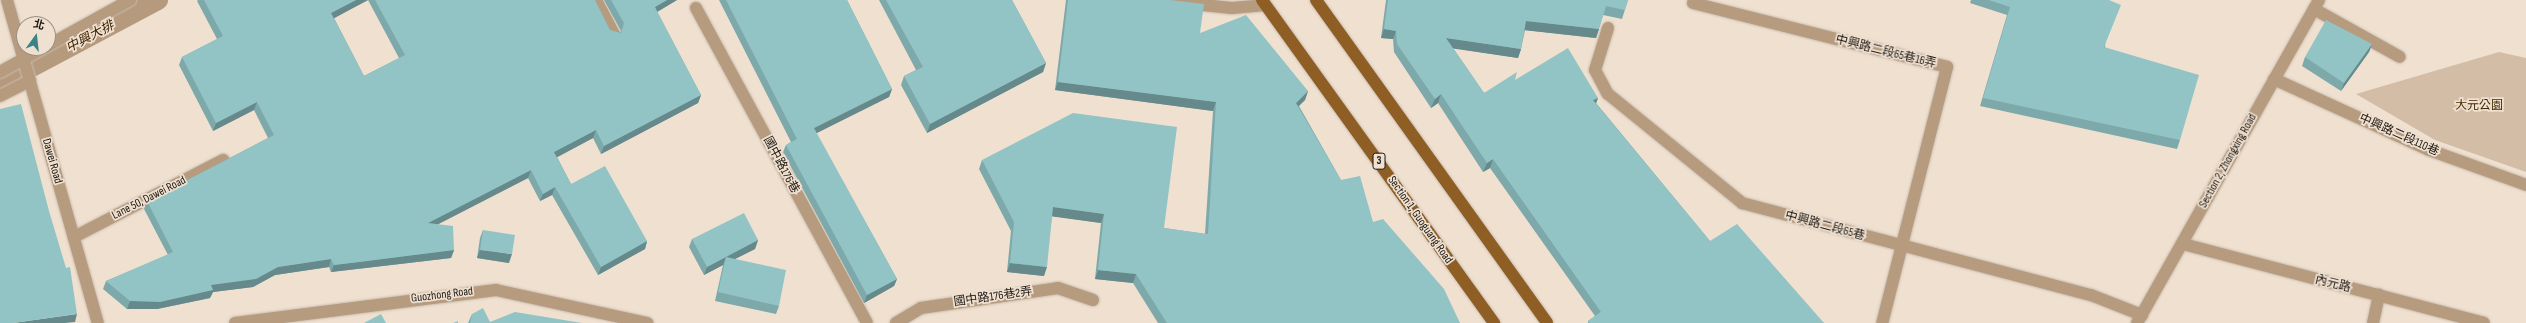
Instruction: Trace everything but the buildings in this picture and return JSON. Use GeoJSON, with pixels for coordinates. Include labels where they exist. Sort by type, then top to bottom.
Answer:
{"type":"FeatureCollection","features":[{"type":"Feature","properties":{"kind":"main road"},"geometry":{"type":"LineString","coordinates":[[1316,0],[1547,323]]}},
{"type":"Feature","properties":{"kind":"main road","name":"Section 1, Guoguang Road"},"geometry":{"type":"LineString","coordinates":[[1264,2],[1494,323]]}},
{"type":"Feature","properties":{"kind":"street","name":"Dawei Road"},"geometry":{"type":"LineString","coordinates":[[6,0],[98,323]]}},
{"type":"Feature","properties":{"kind":"street"},"geometry":{"type":"LineString","coordinates":[[0,72],[24,62],[130,0]]}},
{"type":"Feature","properties":{"kind":"street"},"geometry":{"type":"LineString","coordinates":[[596,0],[614,34]]}},
{"type":"Feature","properties":{"kind":"street"},"geometry":{"type":"LineString","coordinates":[[1155,0],[1232,8],[1264,2]]}},
{"type":"Feature","properties":{"kind":"street","name":"中興路二段65巷16弄"},"geometry":{"type":"LineString","coordinates":[[1693,3],[1947,67],[1903,247]]}},
{"type":"Feature","properties":{"kind":"street"},"geometry":{"type":"LineString","coordinates":[[2317,5],[2400,57]]}},
{"type":"Feature","properties":{"kind":"street","name":"Section 2, Zhongxing Road"},"geometry":{"type":"LineString","coordinates":[[2140,319],[2317,5]]}},
{"type":"Feature","properties":{"kind":"street","name":"國中路176巷"},"geometry":{"type":"LineString","coordinates":[[696,8],[866,323]]}},
{"type":"Feature","properties":{"kind":"street","name":"中興路二段65巷"},"geometry":{"type":"LineString","coordinates":[[1608,28],[1595,70],[1608,94],[1742,203],[1903,247],[2091,295],[2140,319]]}},
{"type":"Feature","properties":{"kind":"street","name":"中興路二段110巷"},"geometry":{"type":"LineString","coordinates":[[2274,79],[2429,150],[2526,186]]}},
{"type":"Feature","properties":{"kind":"street"},"geometry":{"type":"LineString","coordinates":[[0,96],[30,81]]}},
{"type":"Feature","properties":{"kind":"street","name":"Lane 50, Dawei Road"},"geometry":{"type":"LineString","coordinates":[[74,237],[223,160]]}},
{"type":"Feature","properties":{"kind":"street","name":"內元路"},"geometry":{"type":"LineString","coordinates":[[2183,244],[2484,323]]}},
{"type":"Feature","properties":{"kind":"street"},"geometry":{"type":"LineString","coordinates":[[1882,323],[1903,247]]}},
{"type":"Feature","properties":{"kind":"street","name":"國中路176巷2弄"},"geometry":{"type":"LineString","coordinates":[[896,323],[921,308],[1058,288],[1093,300]]}},
{"type":"Feature","properties":{"kind":"street","name":"Guozhong Road"},"geometry":{"type":"LineString","coordinates":[[235,323],[496,290],[647,323]]}},
{"type":"Feature","properties":{"kind":"street"},"geometry":{"type":"LineString","coordinates":[[2373,323],[2379,295]]}},
{"type":"Feature","properties":{"kind":"green space","name":"大元公園"},"geometry":{"type":"Polygon","coordinates":[[[2499,52],[2526,58],[2526,172],[2435,140],[2356,94],[2499,52]]]}},
{"type":"Feature","properties":{"kind":"waterway","name":"中興大排"},"geometry":{"type":"LineString","coordinates":[[0,84],[158,0]]}}]}
